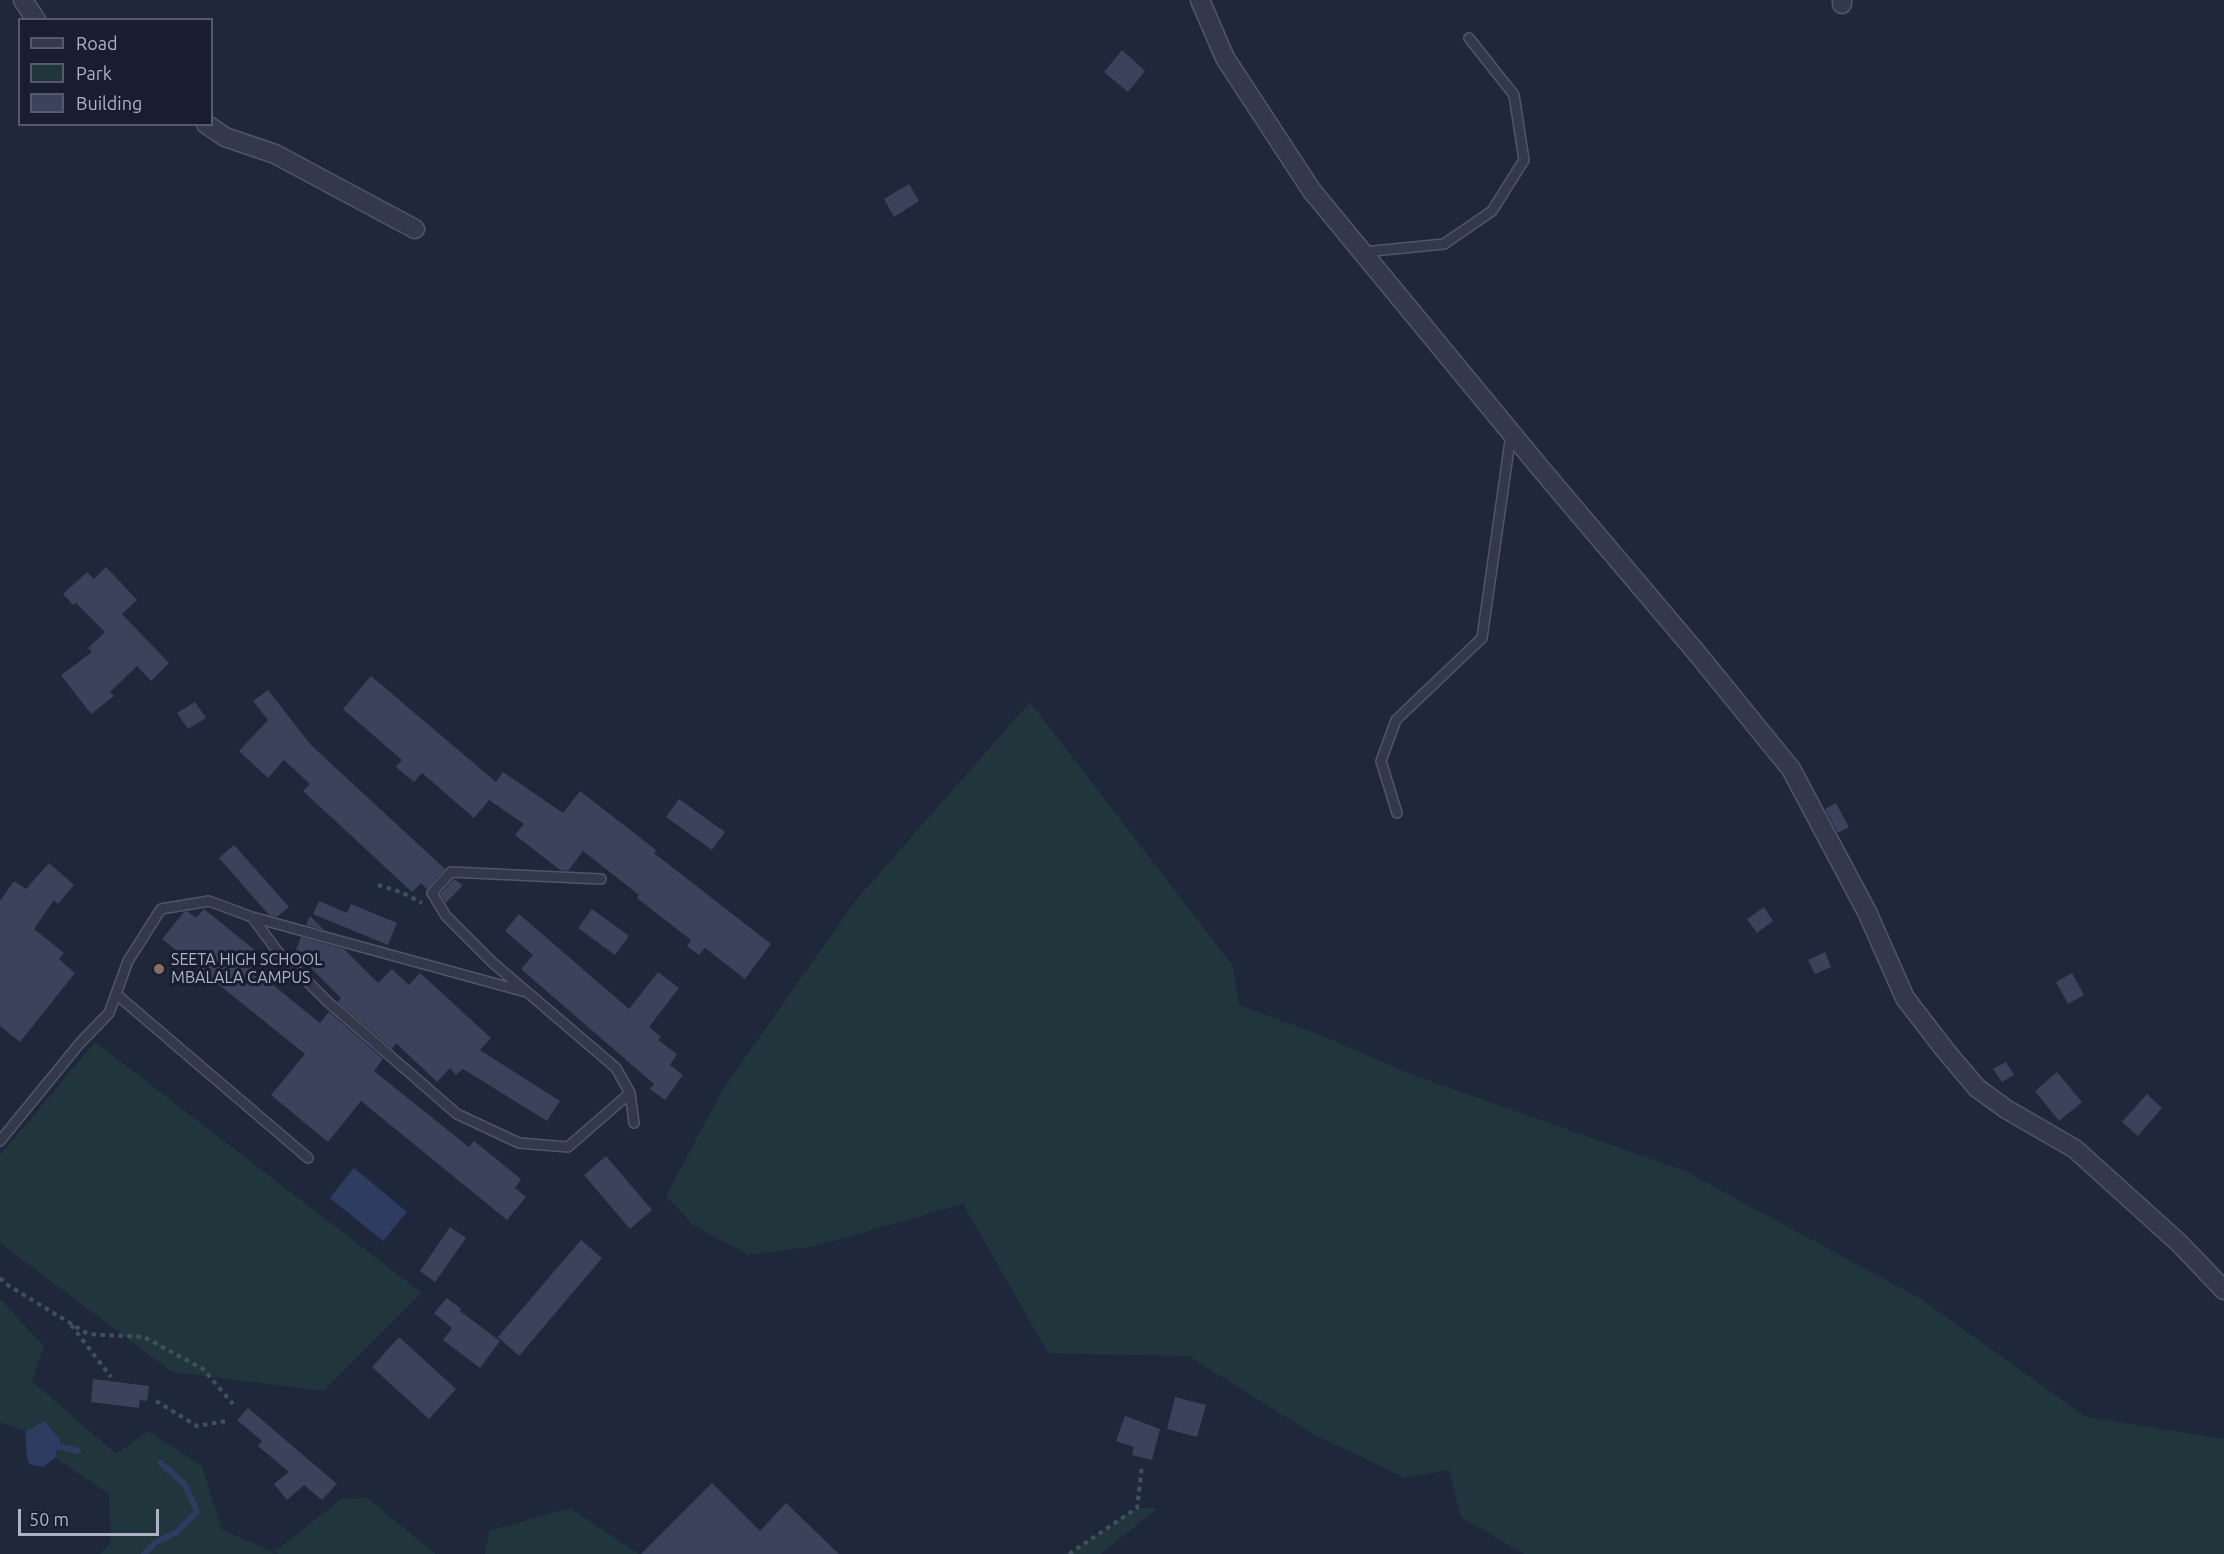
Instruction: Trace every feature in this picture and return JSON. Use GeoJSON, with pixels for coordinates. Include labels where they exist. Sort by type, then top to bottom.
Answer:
{"type":"FeatureCollection","features":[{"type":"Feature","properties":{"kind":"street"},"geometry":{"type":"LineString","coordinates":[[23,0],[35,18]]}},
{"type":"Feature","properties":{"kind":"street"},"geometry":{"type":"LineString","coordinates":[[1200,0],[1225,58],[1312,191],[1791,769],[1867,912],[1905,998],[1945,1050],[1977,1088],[2007,1109],[2075,1149],[2179,1243],[2224,1290]]}},
{"type":"Feature","properties":{"kind":"street"},"geometry":{"type":"LineString","coordinates":[[209,126],[225,136],[274,154],[415,229]]}},
{"type":"Feature","properties":{"kind":"lane"},"geometry":{"type":"LineString","coordinates":[[1363,252],[1444,244],[1491,211],[1524,160],[1514,95],[1469,38]]}},
{"type":"Feature","properties":{"kind":"lane"},"geometry":{"type":"LineString","coordinates":[[1397,813],[1381,761],[1396,720],[1482,638],[1511,432]]}},
{"type":"Feature","properties":{"kind":"lane"},"geometry":{"type":"LineString","coordinates":[[601,879],[451,872],[432,893],[446,916],[492,962],[616,1068],[630,1093],[634,1123]]}},
{"type":"Feature","properties":{"kind":"lane"},"geometry":{"type":"LineString","coordinates":[[0,1141],[80,1043],[109,1013],[128,961],[160,909],[209,901],[252,917],[529,993]]}},
{"type":"Feature","properties":{"kind":"lane"},"geometry":{"type":"LineString","coordinates":[[252,917],[278,952],[328,1002],[457,1114],[519,1143],[568,1147],[630,1093]]}},
{"type":"Feature","properties":{"kind":"lane"},"geometry":{"type":"LineString","coordinates":[[116,994],[308,1158]]}},
{"type":"Feature","properties":{"kind":"path"},"geometry":{"type":"LineString","coordinates":[[378,885],[401,892],[446,916]]}},
{"type":"Feature","properties":{"kind":"path"},"geometry":{"type":"LineString","coordinates":[[0,1278],[6,1284],[88,1334],[144,1337],[203,1369],[233,1404]]}},
{"type":"Feature","properties":{"kind":"path"},"geometry":{"type":"LineString","coordinates":[[69,1322],[111,1377]]}},
{"type":"Feature","properties":{"kind":"path"},"geometry":{"type":"LineString","coordinates":[[156,1401],[197,1426],[227,1421]]}},
{"type":"Feature","properties":{"kind":"path"},"geometry":{"type":"LineString","coordinates":[[1069,1554],[1137,1508],[1142,1465]]}},
{"type":"Feature","properties":{"kind":"green space"},"geometry":{"type":"Polygon","coordinates":[[[1030,702],[1233,966],[1239,1005],[1313,1032],[1413,1075],[1685,1171],[1921,1299],[2086,1417],[2224,1439],[2224,1554],[1524,1554],[1461,1517],[1449,1470],[1405,1478],[1313,1434],[1188,1356],[1048,1353],[963,1204],[816,1246],[748,1255],[693,1225],[666,1196],[723,1089],[856,900],[1030,702]]]}},
{"type":"Feature","properties":{"kind":"green space"},"geometry":{"type":"Polygon","coordinates":[[[95,1042],[422,1293],[324,1391],[172,1372],[0,1243],[0,1155],[95,1042]]]}},
{"type":"Feature","properties":{"kind":"green space"},"geometry":{"type":"Polygon","coordinates":[[[0,1299],[44,1346],[32,1381],[116,1454],[148,1431],[202,1466],[222,1530],[274,1552],[272,1554],[100,1554],[111,1543],[109,1494],[55,1458],[60,1440],[45,1421],[25,1431],[0,1422],[0,1299]]]}},
{"type":"Feature","properties":{"kind":"green space"},"geometry":{"type":"Polygon","coordinates":[[[367,1498],[436,1554],[279,1554],[274,1552],[341,1499],[367,1498]]]}},
{"type":"Feature","properties":{"kind":"green space"},"geometry":{"type":"Polygon","coordinates":[[[570,1508],[639,1554],[485,1554],[489,1531],[570,1508]]]}},
{"type":"Feature","properties":{"kind":"green space"},"geometry":{"type":"Polygon","coordinates":[[[1137,1508],[1158,1508],[1101,1554],[1069,1554],[1137,1508]]]}},
{"type":"Feature","properties":{"kind":"water"},"geometry":{"type":"Polygon","coordinates":[[[354,1168],[407,1212],[383,1241],[330,1198],[354,1168]]]}},
{"type":"Feature","properties":{"kind":"water"},"geometry":{"type":"Polygon","coordinates":[[[45,1421],[60,1440],[55,1458],[43,1467],[29,1464],[25,1431],[45,1421]]]}},
{"type":"Feature","properties":{"kind":"building"},"geometry":{"type":"Polygon","coordinates":[[[1122,50],[1145,71],[1128,92],[1104,72],[1122,50]]]}},
{"type":"Feature","properties":{"kind":"building"},"geometry":{"type":"Polygon","coordinates":[[[909,184],[919,201],[894,217],[884,199],[909,184]]]}},
{"type":"Feature","properties":{"kind":"building"},"geometry":{"type":"Polygon","coordinates":[[[106,567],[137,600],[122,614],[169,663],[151,681],[137,666],[110,692],[114,696],[91,714],[61,675],[92,652],[88,648],[105,632],[76,603],[73,605],[63,594],[87,572],[94,579],[106,567]]]}},
{"type":"Feature","properties":{"kind":"building"},"geometry":{"type":"Polygon","coordinates":[[[371,676],[496,782],[503,772],[563,813],[580,791],[656,850],[654,853],[771,944],[745,979],[705,948],[699,955],[687,946],[691,940],[637,898],[639,895],[583,851],[568,871],[560,870],[515,835],[524,824],[489,800],[474,818],[422,773],[414,782],[396,767],[402,760],[343,709],[371,676]]]}},
{"type":"Feature","properties":{"kind":"building"},"geometry":{"type":"Polygon","coordinates":[[[268,690],[311,745],[445,869],[427,889],[421,883],[412,892],[303,791],[310,784],[284,760],[268,778],[239,751],[268,720],[253,701],[268,690]]]}},
{"type":"Feature","properties":{"kind":"building"},"geometry":{"type":"Polygon","coordinates":[[[195,702],[206,718],[188,729],[177,713],[195,702]]]}},
{"type":"Feature","properties":{"kind":"building"},"geometry":{"type":"Polygon","coordinates":[[[679,799],[725,832],[712,850],[666,817],[679,799]]]}},
{"type":"Feature","properties":{"kind":"building"},"geometry":{"type":"Polygon","coordinates":[[[1836,803],[1849,827],[1838,833],[1825,809],[1836,803]]]}},
{"type":"Feature","properties":{"kind":"building"},"geometry":{"type":"Polygon","coordinates":[[[234,845],[289,907],[277,917],[269,915],[219,858],[234,845]]]}},
{"type":"Feature","properties":{"kind":"building"},"geometry":{"type":"Polygon","coordinates":[[[49,863],[74,885],[58,904],[54,900],[34,929],[64,953],[59,959],[75,973],[20,1042],[0,1026],[0,901],[14,881],[26,889],[49,863]]]}},
{"type":"Feature","properties":{"kind":"building"},"geometry":{"type":"Polygon","coordinates":[[[454,879],[463,885],[446,903],[440,894],[454,879]]]}},
{"type":"Feature","properties":{"kind":"building"},"geometry":{"type":"Polygon","coordinates":[[[319,901],[347,913],[351,904],[397,923],[388,945],[313,914],[319,901]]]}},
{"type":"Feature","properties":{"kind":"building"},"geometry":{"type":"Polygon","coordinates":[[[1764,907],[1773,921],[1757,933],[1747,919],[1764,907]]]}},
{"type":"Feature","properties":{"kind":"building"},"geometry":{"type":"Polygon","coordinates":[[[204,909],[256,951],[246,963],[320,1023],[329,1012],[383,1059],[374,1071],[469,1147],[474,1141],[521,1179],[515,1188],[526,1197],[507,1220],[361,1101],[328,1142],[271,1095],[305,1054],[162,939],[184,912],[187,911],[196,918],[204,909]]]}},
{"type":"Feature","properties":{"kind":"building"},"geometry":{"type":"Polygon","coordinates":[[[592,909],[629,936],[615,955],[578,928],[592,909]]]}},
{"type":"Feature","properties":{"kind":"building"},"geometry":{"type":"Polygon","coordinates":[[[519,914],[629,1009],[658,972],[679,988],[649,1027],[661,1037],[658,1040],[677,1054],[670,1065],[683,1075],[665,1100],[650,1089],[654,1084],[521,969],[533,955],[505,931],[519,914]]]}},
{"type":"Feature","properties":{"kind":"building"},"geometry":{"type":"Polygon","coordinates":[[[310,916],[324,930],[306,925],[310,916]]]}},
{"type":"Feature","properties":{"kind":"building"},"geometry":{"type":"Polygon","coordinates":[[[301,937],[344,949],[378,983],[392,969],[409,985],[420,973],[491,1038],[480,1050],[560,1101],[547,1121],[463,1069],[456,1075],[450,1068],[437,1082],[396,1043],[392,1049],[338,1002],[341,998],[295,952],[301,937]]]}},
{"type":"Feature","properties":{"kind":"building"},"geometry":{"type":"Polygon","coordinates":[[[1825,952],[1831,967],[1815,974],[1808,960],[1825,952]]]}},
{"type":"Feature","properties":{"kind":"building"},"geometry":{"type":"Polygon","coordinates":[[[2072,973],[2084,995],[2068,1004],[2056,982],[2072,973]]]}},
{"type":"Feature","properties":{"kind":"building"},"geometry":{"type":"Polygon","coordinates":[[[2006,1062],[2014,1075],[2002,1082],[1993,1069],[2006,1062]]]}},
{"type":"Feature","properties":{"kind":"building"},"geometry":{"type":"Polygon","coordinates":[[[2057,1072],[2082,1102],[2059,1121],[2035,1091],[2057,1072]]]}},
{"type":"Feature","properties":{"kind":"building"},"geometry":{"type":"Polygon","coordinates":[[[2147,1094],[2162,1108],[2138,1136],[2122,1122],[2147,1094]]]}},
{"type":"Feature","properties":{"kind":"building"},"geometry":{"type":"Polygon","coordinates":[[[606,1156],[652,1210],[630,1229],[584,1175],[606,1156]]]}},
{"type":"Feature","properties":{"kind":"building"},"geometry":{"type":"Polygon","coordinates":[[[450,1227],[466,1238],[435,1282],[420,1271],[450,1227]]]}},
{"type":"Feature","properties":{"kind":"building"},"geometry":{"type":"Polygon","coordinates":[[[581,1240],[602,1258],[519,1356],[498,1337],[581,1240]]]}},
{"type":"Feature","properties":{"kind":"building"},"geometry":{"type":"Polygon","coordinates":[[[447,1298],[461,1309],[460,1311],[500,1341],[480,1368],[443,1340],[452,1328],[434,1313],[447,1298]]]}},
{"type":"Feature","properties":{"kind":"building"},"geometry":{"type":"Polygon","coordinates":[[[399,1337],[456,1389],[429,1419],[372,1367],[399,1337]]]}},
{"type":"Feature","properties":{"kind":"building"},"geometry":{"type":"Polygon","coordinates":[[[93,1379],[149,1386],[147,1401],[140,1400],[139,1408],[91,1402],[93,1379]]]}},
{"type":"Feature","properties":{"kind":"building"},"geometry":{"type":"Polygon","coordinates":[[[1175,1397],[1206,1405],[1197,1437],[1167,1429],[1175,1397]]]}},
{"type":"Feature","properties":{"kind":"building"},"geometry":{"type":"Polygon","coordinates":[[[248,1408],[337,1484],[322,1500],[304,1485],[287,1500],[274,1484],[289,1472],[258,1446],[262,1441],[237,1420],[248,1408]]]}},
{"type":"Feature","properties":{"kind":"building"},"geometry":{"type":"Polygon","coordinates":[[[1125,1416],[1160,1429],[1152,1460],[1132,1455],[1134,1447],[1116,1441],[1125,1416]]]}},
{"type":"Feature","properties":{"kind":"building"},"geometry":{"type":"Polygon","coordinates":[[[712,1483],[760,1531],[786,1503],[839,1554],[641,1554],[712,1483]]]}},
{"type":"Feature","properties":{"kind":"waterway"},"geometry":{"type":"LineString","coordinates":[[58,1446],[78,1451]]}},
{"type":"Feature","properties":{"kind":"waterway"},"geometry":{"type":"LineString","coordinates":[[144,1554],[156,1542],[177,1532],[197,1512],[185,1485],[161,1463]]}},
{"type":"Feature","properties":{"kind":"place","name":"SEETA HIGH SCHOOL MBALALA CAMPUS"},"geometry":{"type":"Point","coordinates":[159,969]}}]}
